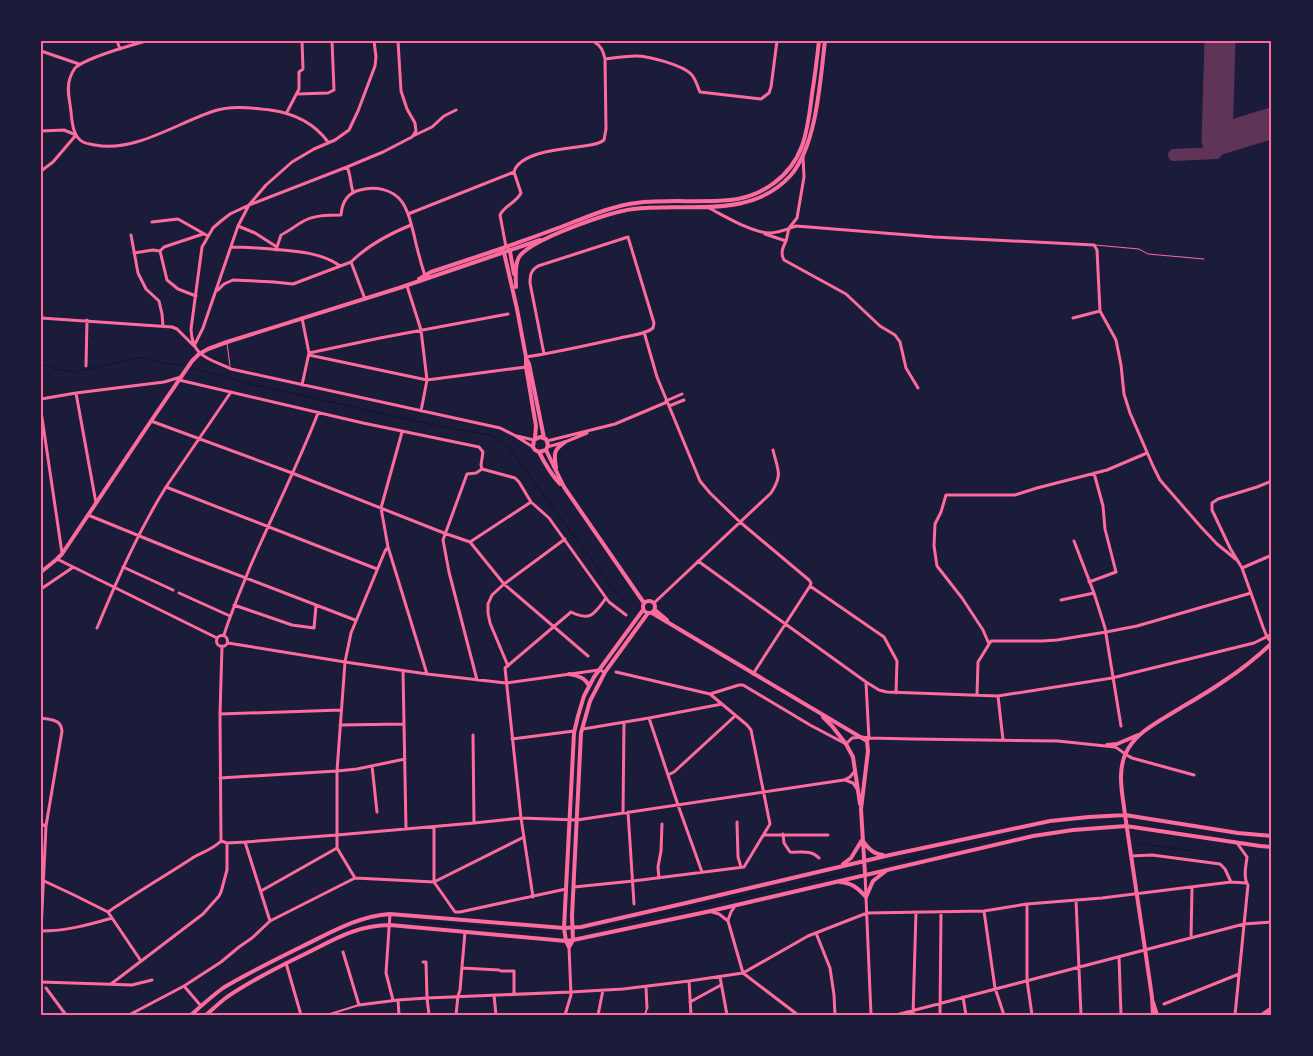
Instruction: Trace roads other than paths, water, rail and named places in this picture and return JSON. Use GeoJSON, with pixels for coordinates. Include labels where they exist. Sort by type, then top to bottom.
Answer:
{"type":"FeatureCollection","features":[{"type":"Feature","properties":{"kind":"main road"},"geometry":{"type":"LineString","coordinates":[[507,249],[620,206],[649,202],[729,200],[751,196],[766,189],[779,180],[802,147],[809,116],[819,41]]}},
{"type":"Feature","properties":{"kind":"main road"},"geometry":{"type":"LineString","coordinates":[[41,572],[62,554],[180,378],[199,354],[208,349],[406,286],[431,272],[544,239],[624,210],[649,207],[706,207],[738,204],[758,199],[770,192],[791,174],[803,157],[810,137],[817,103],[825,41]]}},
{"type":"Feature","properties":{"kind":"main road"},"geometry":{"type":"LineString","coordinates":[[517,309],[516,266],[520,256],[544,239]]}},
{"type":"Feature","properties":{"kind":"main road"},"geometry":{"type":"LineString","coordinates":[[507,249],[516,287]]}},
{"type":"Feature","properties":{"kind":"main road"},"geometry":{"type":"LineString","coordinates":[[507,249],[536,426],[533,447],[540,452],[545,465],[553,477],[564,487]]}},
{"type":"Feature","properties":{"kind":"main road"},"geometry":{"type":"LineString","coordinates":[[526,358],[529,364],[547,448],[558,475],[564,487],[644,603],[643,610],[589,686],[584,696],[574,730],[564,928],[566,941],[570,947]]}},
{"type":"Feature","properties":{"kind":"main road"},"geometry":{"type":"LineString","coordinates":[[534,439],[540,437],[546,439]]}},
{"type":"Feature","properties":{"kind":"main road"},"geometry":{"type":"LineString","coordinates":[[558,475],[555,453],[558,447],[565,442]]}},
{"type":"Feature","properties":{"kind":"main road"},"geometry":{"type":"LineString","coordinates":[[540,452],[547,448]]}},
{"type":"Feature","properties":{"kind":"main road"},"geometry":{"type":"LineString","coordinates":[[570,947],[573,940],[581,732],[590,701],[605,672],[655,606],[654,603],[649,601],[644,603]]}},
{"type":"Feature","properties":{"kind":"main road"},"geometry":{"type":"LineString","coordinates":[[643,610],[651,612],[867,741],[861,809],[865,874]]}},
{"type":"Feature","properties":{"kind":"main road"},"geometry":{"type":"LineString","coordinates":[[1107,745],[1118,744],[1142,733],[1236,673],[1259,656],[1272,643]]}},
{"type":"Feature","properties":{"kind":"main road"},"geometry":{"type":"LineString","coordinates":[[569,674],[583,678],[589,686]]}},
{"type":"Feature","properties":{"kind":"main road"},"geometry":{"type":"LineString","coordinates":[[820,713],[846,744],[853,756],[861,809]]}},
{"type":"Feature","properties":{"kind":"main road"},"geometry":{"type":"LineString","coordinates":[[1142,733],[1133,742],[1125,755],[1121,779],[1153,1015]]}},
{"type":"Feature","properties":{"kind":"main road"},"geometry":{"type":"LineString","coordinates":[[191,1015],[222,989],[237,980],[336,929],[375,915],[390,914],[572,928],[686,904],[890,855],[1050,820],[1089,816],[1125,815],[1238,833],[1272,836]]}},
{"type":"Feature","properties":{"kind":"main road"},"geometry":{"type":"LineString","coordinates":[[207,1014],[246,985],[286,963],[338,937],[374,925],[566,941],[710,911],[1052,832],[1097,828],[1126,826],[1272,848]]}},
{"type":"Feature","properties":{"kind":"main road"},"geometry":{"type":"LineString","coordinates":[[862,840],[876,854],[890,855]]}},
{"type":"Feature","properties":{"kind":"main road"},"geometry":{"type":"LineString","coordinates":[[838,867],[852,858],[862,840]]}},
{"type":"Feature","properties":{"kind":"main road"},"geometry":{"type":"LineString","coordinates":[[836,882],[855,886],[866,897],[873,881],[888,869]]}},
{"type":"Feature","properties":{"kind":"main road"},"geometry":{"type":"LineString","coordinates":[[1152,997],[1157,1015]]}},
{"type":"Feature","properties":{"kind":"main road"},"geometry":{"type":"LineString","coordinates":[[1262,1015],[1272,1008]]}},
{"type":"Feature","properties":{"kind":"street"},"geometry":{"type":"LineString","coordinates":[[117,41],[120,49]]}},
{"type":"Feature","properties":{"kind":"street"},"geometry":{"type":"LineString","coordinates":[[146,41],[88,60],[74,69],[68,86],[73,127],[84,143],[99,146],[124,146],[214,111],[238,107],[287,112],[321,132],[328,142]]}},
{"type":"Feature","properties":{"kind":"street"},"geometry":{"type":"LineString","coordinates":[[287,112],[300,90],[299,72],[303,69],[302,41]]}},
{"type":"Feature","properties":{"kind":"street"},"geometry":{"type":"LineString","coordinates":[[297,94],[328,93],[334,90],[332,41]]}},
{"type":"Feature","properties":{"kind":"street"},"geometry":{"type":"LineString","coordinates":[[194,346],[216,293],[238,226],[249,204],[292,162],[349,130],[375,66],[374,41]]}},
{"type":"Feature","properties":{"kind":"street"},"geometry":{"type":"LineString","coordinates":[[398,41],[401,90],[407,108],[415,123],[416,131],[412,137]]}},
{"type":"Feature","properties":{"kind":"street"},"geometry":{"type":"LineString","coordinates":[[507,249],[500,215],[516,201],[521,193],[514,172],[514,169],[520,162],[542,153],[599,144],[604,140],[606,129],[604,59],[600,45],[593,41]]}},
{"type":"Feature","properties":{"kind":"street"},"geometry":{"type":"LineString","coordinates":[[604,59],[637,56],[658,60],[686,71],[696,81],[700,92],[761,99],[769,93],[771,87],[778,41]]}},
{"type":"Feature","properties":{"kind":"street"},"geometry":{"type":"LineString","coordinates":[[41,51],[80,64]]}},
{"type":"Feature","properties":{"kind":"street"},"geometry":{"type":"LineString","coordinates":[[194,346],[191,329],[202,247],[213,228],[230,214],[249,204],[383,152],[432,127],[444,116],[456,110]]}},
{"type":"Feature","properties":{"kind":"street"},"geometry":{"type":"LineString","coordinates":[[41,131],[64,130],[76,134]]}},
{"type":"Feature","properties":{"kind":"street"},"geometry":{"type":"LineString","coordinates":[[41,171],[53,162],[76,134]]}},
{"type":"Feature","properties":{"kind":"street"},"geometry":{"type":"LineString","coordinates":[[803,157],[804,178],[797,218],[789,228],[782,256],[784,260],[846,294],[880,326],[894,335],[900,342],[906,368],[918,388]]}},
{"type":"Feature","properties":{"kind":"street"},"geometry":{"type":"LineString","coordinates":[[347,167],[351,175],[353,192]]}},
{"type":"Feature","properties":{"kind":"street"},"geometry":{"type":"LineString","coordinates":[[408,214],[514,172]]}},
{"type":"Feature","properties":{"kind":"street"},"geometry":{"type":"LineString","coordinates":[[276,248],[281,235],[304,220],[327,215],[341,215],[342,207],[349,194],[367,188],[376,188],[384,190],[403,202],[425,277]]}},
{"type":"Feature","properties":{"kind":"street"},"geometry":{"type":"LineString","coordinates":[[706,207],[759,232],[786,241]]}},
{"type":"Feature","properties":{"kind":"street"},"geometry":{"type":"LineString","coordinates":[[797,218],[799,223],[804,226]]}},
{"type":"Feature","properties":{"kind":"street"},"geometry":{"type":"LineString","coordinates":[[152,222],[178,219],[208,236]]}},
{"type":"Feature","properties":{"kind":"street"},"geometry":{"type":"LineString","coordinates":[[216,293],[224,284],[233,280],[293,284],[351,262],[374,243],[391,233],[411,225]]}},
{"type":"Feature","properties":{"kind":"street"},"geometry":{"type":"LineString","coordinates":[[238,226],[255,233],[276,248]]}},
{"type":"Feature","properties":{"kind":"street"},"geometry":{"type":"LineString","coordinates":[[759,232],[771,233],[796,226],[804,226],[934,237],[1094,245],[1097,250],[1100,311],[1116,340],[1124,394],[1147,453],[1160,480],[1169,491],[1212,539],[1238,561]]}},
{"type":"Feature","properties":{"kind":"street"},"geometry":{"type":"LineString","coordinates":[[160,251],[164,247],[203,234]]}},
{"type":"Feature","properties":{"kind":"street"},"geometry":{"type":"LineString","coordinates":[[131,235],[138,273],[146,289],[159,301],[162,326]]}},
{"type":"Feature","properties":{"kind":"street"},"geometry":{"type":"LineString","coordinates":[[526,358],[644,332],[652,329],[654,323],[628,238],[538,266],[532,271],[530,283],[544,354]]}},
{"type":"Feature","properties":{"kind":"street"},"geometry":{"type":"LineString","coordinates":[[231,247],[276,248],[323,257],[332,260],[340,266]]}},
{"type":"Feature","properties":{"kind":"street"},"geometry":{"type":"LineString","coordinates":[[134,253],[153,250],[160,251]]}},
{"type":"Feature","properties":{"kind":"street"},"geometry":{"type":"LineString","coordinates":[[160,251],[167,280],[178,289],[196,296]]}},
{"type":"Feature","properties":{"kind":"street"},"geometry":{"type":"LineString","coordinates":[[351,262],[365,299]]}},
{"type":"Feature","properties":{"kind":"street"},"geometry":{"type":"LineString","coordinates":[[406,286],[420,330],[427,380],[421,411]]}},
{"type":"Feature","properties":{"kind":"street"},"geometry":{"type":"LineString","coordinates":[[41,309],[42,318],[162,326],[177,329],[194,346],[199,354],[230,369],[500,428],[533,447]]}},
{"type":"Feature","properties":{"kind":"street"},"geometry":{"type":"LineString","coordinates":[[1073,318],[1100,311]]}},
{"type":"Feature","properties":{"kind":"street"},"geometry":{"type":"LineString","coordinates":[[309,354],[420,330],[508,314]]}},
{"type":"Feature","properties":{"kind":"street"},"geometry":{"type":"LineString","coordinates":[[302,318],[309,354],[302,385]]}},
{"type":"Feature","properties":{"kind":"street"},"geometry":{"type":"LineString","coordinates":[[86,366],[87,320]]}},
{"type":"Feature","properties":{"kind":"street"},"geometry":{"type":"LineString","coordinates":[[644,332],[655,371],[667,403],[700,481],[740,522],[811,583],[753,674]]}},
{"type":"Feature","properties":{"kind":"street"},"geometry":{"type":"LineString","coordinates":[[309,354],[427,380],[526,368]]}},
{"type":"Feature","properties":{"kind":"street"},"geometry":{"type":"LineString","coordinates":[[41,399],[164,382],[180,378],[318,413],[479,447],[483,452],[482,469]]}},
{"type":"Feature","properties":{"kind":"street"},"geometry":{"type":"LineString","coordinates":[[97,628],[138,535],[166,487],[231,392]]}},
{"type":"Feature","properties":{"kind":"street"},"geometry":{"type":"LineString","coordinates":[[76,393],[96,504]]}},
{"type":"Feature","properties":{"kind":"street"},"geometry":{"type":"LineString","coordinates":[[546,439],[615,424],[667,403],[682,394]]}},
{"type":"Feature","properties":{"kind":"street"},"geometry":{"type":"LineString","coordinates":[[667,403],[684,400]]}},
{"type":"Feature","properties":{"kind":"street"},"geometry":{"type":"LineString","coordinates":[[41,411],[62,554]]}},
{"type":"Feature","properties":{"kind":"street"},"geometry":{"type":"LineString","coordinates":[[224,635],[245,579],[318,413]]}},
{"type":"Feature","properties":{"kind":"street"},"geometry":{"type":"LineString","coordinates":[[151,421],[470,542],[504,584],[588,656]]}},
{"type":"Feature","properties":{"kind":"street"},"geometry":{"type":"LineString","coordinates":[[547,448],[594,430]]}},
{"type":"Feature","properties":{"kind":"street"},"geometry":{"type":"LineString","coordinates":[[402,432],[381,508],[388,547],[427,674]]}},
{"type":"Feature","properties":{"kind":"street"},"geometry":{"type":"LineString","coordinates":[[514,435],[534,439]]}},
{"type":"Feature","properties":{"kind":"street"},"geometry":{"type":"LineString","coordinates":[[654,603],[771,492],[778,481],[779,474],[773,450]]}},
{"type":"Feature","properties":{"kind":"street"},"geometry":{"type":"LineString","coordinates":[[989,644],[983,630],[962,598],[937,566],[934,546],[935,524],[946,496],[1015,495],[1107,470],[1147,453]]}},
{"type":"Feature","properties":{"kind":"street"},"geometry":{"type":"LineString","coordinates":[[477,680],[445,556],[443,540],[467,474],[476,473],[482,469],[515,478],[530,502],[548,518],[565,539],[609,602],[626,615]]}},
{"type":"Feature","properties":{"kind":"street"},"geometry":{"type":"LineString","coordinates":[[1089,582],[1116,572],[1105,529],[1103,506],[1094,473]]}},
{"type":"Feature","properties":{"kind":"street"},"geometry":{"type":"LineString","coordinates":[[1272,480],[1257,487],[1218,499],[1212,503],[1212,510],[1242,568],[1267,637],[1272,643]]}},
{"type":"Feature","properties":{"kind":"street"},"geometry":{"type":"LineString","coordinates":[[166,487],[377,570]]}},
{"type":"Feature","properties":{"kind":"street"},"geometry":{"type":"LineString","coordinates":[[470,542],[530,502]]}},
{"type":"Feature","properties":{"kind":"street"},"geometry":{"type":"LineString","coordinates":[[88,515],[245,579],[355,620]]}},
{"type":"Feature","properties":{"kind":"street"},"geometry":{"type":"LineString","coordinates":[[508,666],[488,613],[488,604],[492,595],[565,539]]}},
{"type":"Feature","properties":{"kind":"street"},"geometry":{"type":"LineString","coordinates":[[1074,541],[1094,593],[1106,632],[1121,726]]}},
{"type":"Feature","properties":{"kind":"street"},"geometry":{"type":"LineString","coordinates":[[355,878],[337,848],[337,771],[345,662],[350,633],[388,547]]}},
{"type":"Feature","properties":{"kind":"street"},"geometry":{"type":"LineString","coordinates":[[1242,568],[1272,555]]}},
{"type":"Feature","properties":{"kind":"street"},"geometry":{"type":"LineString","coordinates":[[57,559],[217,638]]}},
{"type":"Feature","properties":{"kind":"street"},"geometry":{"type":"LineString","coordinates":[[698,561],[866,682],[878,690],[896,693],[998,696],[1112,678],[1254,643],[1272,634]]}},
{"type":"Feature","properties":{"kind":"street"},"geometry":{"type":"LineString","coordinates":[[123,567],[173,590]]}},
{"type":"Feature","properties":{"kind":"street"},"geometry":{"type":"LineString","coordinates":[[41,589],[72,568]]}},
{"type":"Feature","properties":{"kind":"street"},"geometry":{"type":"LineString","coordinates":[[810,586],[884,637],[897,661],[896,693]]}},
{"type":"Feature","properties":{"kind":"street"},"geometry":{"type":"LineString","coordinates":[[179,593],[230,616]]}},
{"type":"Feature","properties":{"kind":"street"},"geometry":{"type":"LineString","coordinates":[[1061,600],[1094,593]]}},
{"type":"Feature","properties":{"kind":"street"},"geometry":{"type":"LineString","coordinates":[[976,695],[978,662],[991,641],[1050,640],[1106,632],[1137,626],[1251,593]]}},
{"type":"Feature","properties":{"kind":"street"},"geometry":{"type":"LineString","coordinates":[[533,897],[521,818],[505,668],[571,612],[584,617],[590,616],[596,612],[606,598]]}},
{"type":"Feature","properties":{"kind":"street"},"geometry":{"type":"LineString","coordinates":[[234,605],[292,625],[314,628],[316,606]]}},
{"type":"Feature","properties":{"kind":"street"},"geometry":{"type":"LineString","coordinates":[[217,638],[224,635]]}},
{"type":"Feature","properties":{"kind":"street"},"geometry":{"type":"LineString","coordinates":[[224,635],[228,638],[228,643]]}},
{"type":"Feature","properties":{"kind":"street"},"geometry":{"type":"LineString","coordinates":[[217,638],[218,644],[222,646]]}},
{"type":"Feature","properties":{"kind":"street"},"geometry":{"type":"LineString","coordinates":[[222,646],[228,643],[403,671],[506,683],[599,670],[605,672]]}},
{"type":"Feature","properties":{"kind":"street"},"geometry":{"type":"LineString","coordinates":[[108,912],[201,853],[213,848],[220,841],[222,646]]}},
{"type":"Feature","properties":{"kind":"street"},"geometry":{"type":"LineString","coordinates":[[403,671],[406,829]]}},
{"type":"Feature","properties":{"kind":"street"},"geometry":{"type":"LineString","coordinates":[[616,672],[710,694],[751,730],[773,834]]}},
{"type":"Feature","properties":{"kind":"street"},"geometry":{"type":"LineString","coordinates":[[866,682],[868,746]]}},
{"type":"Feature","properties":{"kind":"street"},"geometry":{"type":"LineString","coordinates":[[710,694],[743,685],[810,726],[846,744],[852,738],[862,737],[1058,741],[1107,745],[1119,748],[1125,755],[1194,776]]}},
{"type":"Feature","properties":{"kind":"street"},"geometry":{"type":"LineString","coordinates":[[998,696],[1003,740]]}},
{"type":"Feature","properties":{"kind":"street"},"geometry":{"type":"LineString","coordinates":[[583,729],[722,704]]}},
{"type":"Feature","properties":{"kind":"street"},"geometry":{"type":"LineString","coordinates":[[220,714],[341,710]]}},
{"type":"Feature","properties":{"kind":"street"},"geometry":{"type":"LineString","coordinates":[[668,775],[674,772],[735,716]]}},
{"type":"Feature","properties":{"kind":"street"},"geometry":{"type":"LineString","coordinates":[[41,718],[55,720],[61,725],[62,731],[46,826],[41,931],[82,927],[112,918]]}},
{"type":"Feature","properties":{"kind":"street"},"geometry":{"type":"LineString","coordinates":[[649,718],[702,872]]}},
{"type":"Feature","properties":{"kind":"street"},"geometry":{"type":"LineString","coordinates":[[623,813],[624,723]]}},
{"type":"Feature","properties":{"kind":"street"},"geometry":{"type":"LineString","coordinates":[[340,724],[404,724]]}},
{"type":"Feature","properties":{"kind":"street"},"geometry":{"type":"LineString","coordinates":[[512,739],[574,730]]}},
{"type":"Feature","properties":{"kind":"street"},"geometry":{"type":"LineString","coordinates":[[472,735],[474,823]]}},
{"type":"Feature","properties":{"kind":"street"},"geometry":{"type":"LineString","coordinates":[[220,778],[337,771],[372,766],[405,758]]}},
{"type":"Feature","properties":{"kind":"street"},"geometry":{"type":"LineString","coordinates":[[372,766],[377,812]]}},
{"type":"Feature","properties":{"kind":"street"},"geometry":{"type":"LineString","coordinates":[[220,841],[228,843],[337,835],[521,818],[577,820],[844,780],[853,775],[855,770]]}},
{"type":"Feature","properties":{"kind":"street"},"geometry":{"type":"LineString","coordinates":[[844,780],[853,783],[857,789]]}},
{"type":"Feature","properties":{"kind":"street"},"geometry":{"type":"LineString","coordinates":[[628,812],[634,904]]}},
{"type":"Feature","properties":{"kind":"street"},"geometry":{"type":"LineString","coordinates":[[737,822],[738,857],[741,867]]}},
{"type":"Feature","properties":{"kind":"street"},"geometry":{"type":"LineString","coordinates":[[41,824],[46,826]]}},
{"type":"Feature","properties":{"kind":"street"},"geometry":{"type":"LineString","coordinates":[[659,878],[658,867],[661,851],[662,824]]}},
{"type":"Feature","properties":{"kind":"street"},"geometry":{"type":"LineString","coordinates":[[574,887],[744,867],[770,824]]}},
{"type":"Feature","properties":{"kind":"street"},"geometry":{"type":"LineString","coordinates":[[41,832],[46,826]]}},
{"type":"Feature","properties":{"kind":"street"},"geometry":{"type":"LineString","coordinates":[[434,827],[434,882],[455,912],[566,890]]}},
{"type":"Feature","properties":{"kind":"street"},"geometry":{"type":"LineString","coordinates":[[763,834],[828,835]]}},
{"type":"Feature","properties":{"kind":"street"},"geometry":{"type":"LineString","coordinates":[[783,834],[784,842],[790,852],[815,853],[819,858]]}},
{"type":"Feature","properties":{"kind":"street"},"geometry":{"type":"LineString","coordinates":[[129,1015],[184,986],[222,962],[270,921],[355,878],[434,882],[524,837]]}},
{"type":"Feature","properties":{"kind":"street"},"geometry":{"type":"LineString","coordinates":[[245,842],[270,921]]}},
{"type":"Feature","properties":{"kind":"street"},"geometry":{"type":"LineString","coordinates":[[111,984],[203,914],[219,896],[222,892],[227,870],[228,843]]}},
{"type":"Feature","properties":{"kind":"street"},"geometry":{"type":"LineString","coordinates":[[1235,1015],[1248,885],[1245,872],[1247,857],[1237,843]]}},
{"type":"Feature","properties":{"kind":"street"},"geometry":{"type":"LineString","coordinates":[[261,891],[337,848]]}},
{"type":"Feature","properties":{"kind":"street"},"geometry":{"type":"LineString","coordinates":[[1131,856],[1152,856],[1220,864],[1225,869],[1231,882]]}},
{"type":"Feature","properties":{"kind":"street"},"geometry":{"type":"LineString","coordinates":[[865,874],[872,1015]]}},
{"type":"Feature","properties":{"kind":"street"},"geometry":{"type":"LineString","coordinates":[[42,880],[108,912],[141,961]]}},
{"type":"Feature","properties":{"kind":"street"},"geometry":{"type":"LineString","coordinates":[[327,1015],[359,1005],[395,1000],[646,987],[744,973],[808,936],[867,913],[984,911],[1027,904],[1137,894],[1231,882],[1246,883]]}},
{"type":"Feature","properties":{"kind":"street"},"geometry":{"type":"LineString","coordinates":[[1191,938],[1192,888]]}},
{"type":"Feature","properties":{"kind":"street"},"geometry":{"type":"LineString","coordinates":[[1076,900],[1081,1015]]}},
{"type":"Feature","properties":{"kind":"street"},"geometry":{"type":"LineString","coordinates":[[1027,904],[1027,980],[1032,1015]]}},
{"type":"Feature","properties":{"kind":"street"},"geometry":{"type":"LineString","coordinates":[[728,921],[736,905]]}},
{"type":"Feature","properties":{"kind":"street"},"geometry":{"type":"LineString","coordinates":[[710,911],[719,914],[728,921],[744,973],[798,1015]]}},
{"type":"Feature","properties":{"kind":"street"},"geometry":{"type":"LineString","coordinates":[[984,911],[995,988],[1004,1015]]}},
{"type":"Feature","properties":{"kind":"street"},"geometry":{"type":"LineString","coordinates":[[913,1013],[916,912]]}},
{"type":"Feature","properties":{"kind":"street"},"geometry":{"type":"LineString","coordinates":[[940,1015],[941,912]]}},
{"type":"Feature","properties":{"kind":"street"},"geometry":{"type":"LineString","coordinates":[[390,914],[386,973],[399,1015]]}},
{"type":"Feature","properties":{"kind":"street"},"geometry":{"type":"LineString","coordinates":[[896,1015],[913,1013],[940,1003],[995,988],[1079,968],[1244,924],[1272,922]]}},
{"type":"Feature","properties":{"kind":"street"},"geometry":{"type":"LineString","coordinates":[[456,1015],[465,932]]}},
{"type":"Feature","properties":{"kind":"street"},"geometry":{"type":"LineString","coordinates":[[816,933],[832,974],[835,1015]]}},
{"type":"Feature","properties":{"kind":"street"},"geometry":{"type":"LineString","coordinates":[[565,1015],[571,992],[570,947]]}},
{"type":"Feature","properties":{"kind":"street"},"geometry":{"type":"LineString","coordinates":[[343,952],[359,1005]]}},
{"type":"Feature","properties":{"kind":"street"},"geometry":{"type":"LineString","coordinates":[[1119,957],[1122,1015]]}},
{"type":"Feature","properties":{"kind":"street"},"geometry":{"type":"LineString","coordinates":[[424,962],[426,962],[429,1015]]}},
{"type":"Feature","properties":{"kind":"street"},"geometry":{"type":"LineString","coordinates":[[286,963],[301,1015]]}},
{"type":"Feature","properties":{"kind":"street"},"geometry":{"type":"LineString","coordinates":[[462,968],[514,971],[514,994]]}},
{"type":"Feature","properties":{"kind":"street"},"geometry":{"type":"LineString","coordinates":[[1164,1004],[1238,974]]}},
{"type":"Feature","properties":{"kind":"street"},"geometry":{"type":"LineString","coordinates":[[720,977],[727,1015]]}},
{"type":"Feature","properties":{"kind":"street"},"geometry":{"type":"LineString","coordinates":[[41,982],[132,985],[152,980]]}},
{"type":"Feature","properties":{"kind":"street"},"geometry":{"type":"LineString","coordinates":[[689,981],[691,1015]]}},
{"type":"Feature","properties":{"kind":"street"},"geometry":{"type":"LineString","coordinates":[[690,1002],[721,985]]}},
{"type":"Feature","properties":{"kind":"street"},"geometry":{"type":"LineString","coordinates":[[184,986],[201,1006]]}},
{"type":"Feature","properties":{"kind":"street"},"geometry":{"type":"LineString","coordinates":[[645,1015],[646,987]]}},
{"type":"Feature","properties":{"kind":"street"},"geometry":{"type":"LineString","coordinates":[[46,988],[66,1015]]}},
{"type":"Feature","properties":{"kind":"street"},"geometry":{"type":"LineString","coordinates":[[598,1015],[602,990]]}},
{"type":"Feature","properties":{"kind":"street"},"geometry":{"type":"LineString","coordinates":[[494,995],[496,1015]]}},
{"type":"Feature","properties":{"kind":"street"},"geometry":{"type":"LineString","coordinates":[[964,997],[966,1015]]}},
{"type":"Feature","properties":{"kind":"lane"},"geometry":{"type":"LineString","coordinates":[[1094,245],[1138,249],[1148,254],[1204,259]]}},
{"type":"Feature","properties":{"kind":"lane"},"geometry":{"type":"LineString","coordinates":[[227,342],[230,369]]}},
{"type":"Feature","properties":{"kind":"waterway"},"geometry":{"type":"LineString","coordinates":[[41,364],[74,372],[139,358],[182,365]]}},
{"type":"Feature","properties":{"kind":"waterway"},"geometry":{"type":"LineString","coordinates":[[192,368],[247,383],[433,425],[492,436],[508,446],[617,594],[630,607]]}},
{"type":"Feature","properties":{"kind":"waterway"},"geometry":{"type":"LineString","coordinates":[[1027,832],[1032,831]]}},
{"type":"Feature","properties":{"kind":"waterway"},"geometry":{"type":"LineString","coordinates":[[879,866],[1020,833]]}},
{"type":"Feature","properties":{"kind":"waterway"},"geometry":{"type":"LineString","coordinates":[[1138,843],[1193,851]]}},
{"type":"Feature","properties":{"kind":"waterway"},"geometry":{"type":"LineString","coordinates":[[582,932],[855,871]]}},
{"type":"Feature","properties":{"kind":"waterway"},"geometry":{"type":"LineString","coordinates":[[411,921],[557,933]]}},
{"type":"Feature","properties":{"kind":"waterway"},"geometry":{"type":"LineString","coordinates":[[200,1015],[203,1012]]}}]}
